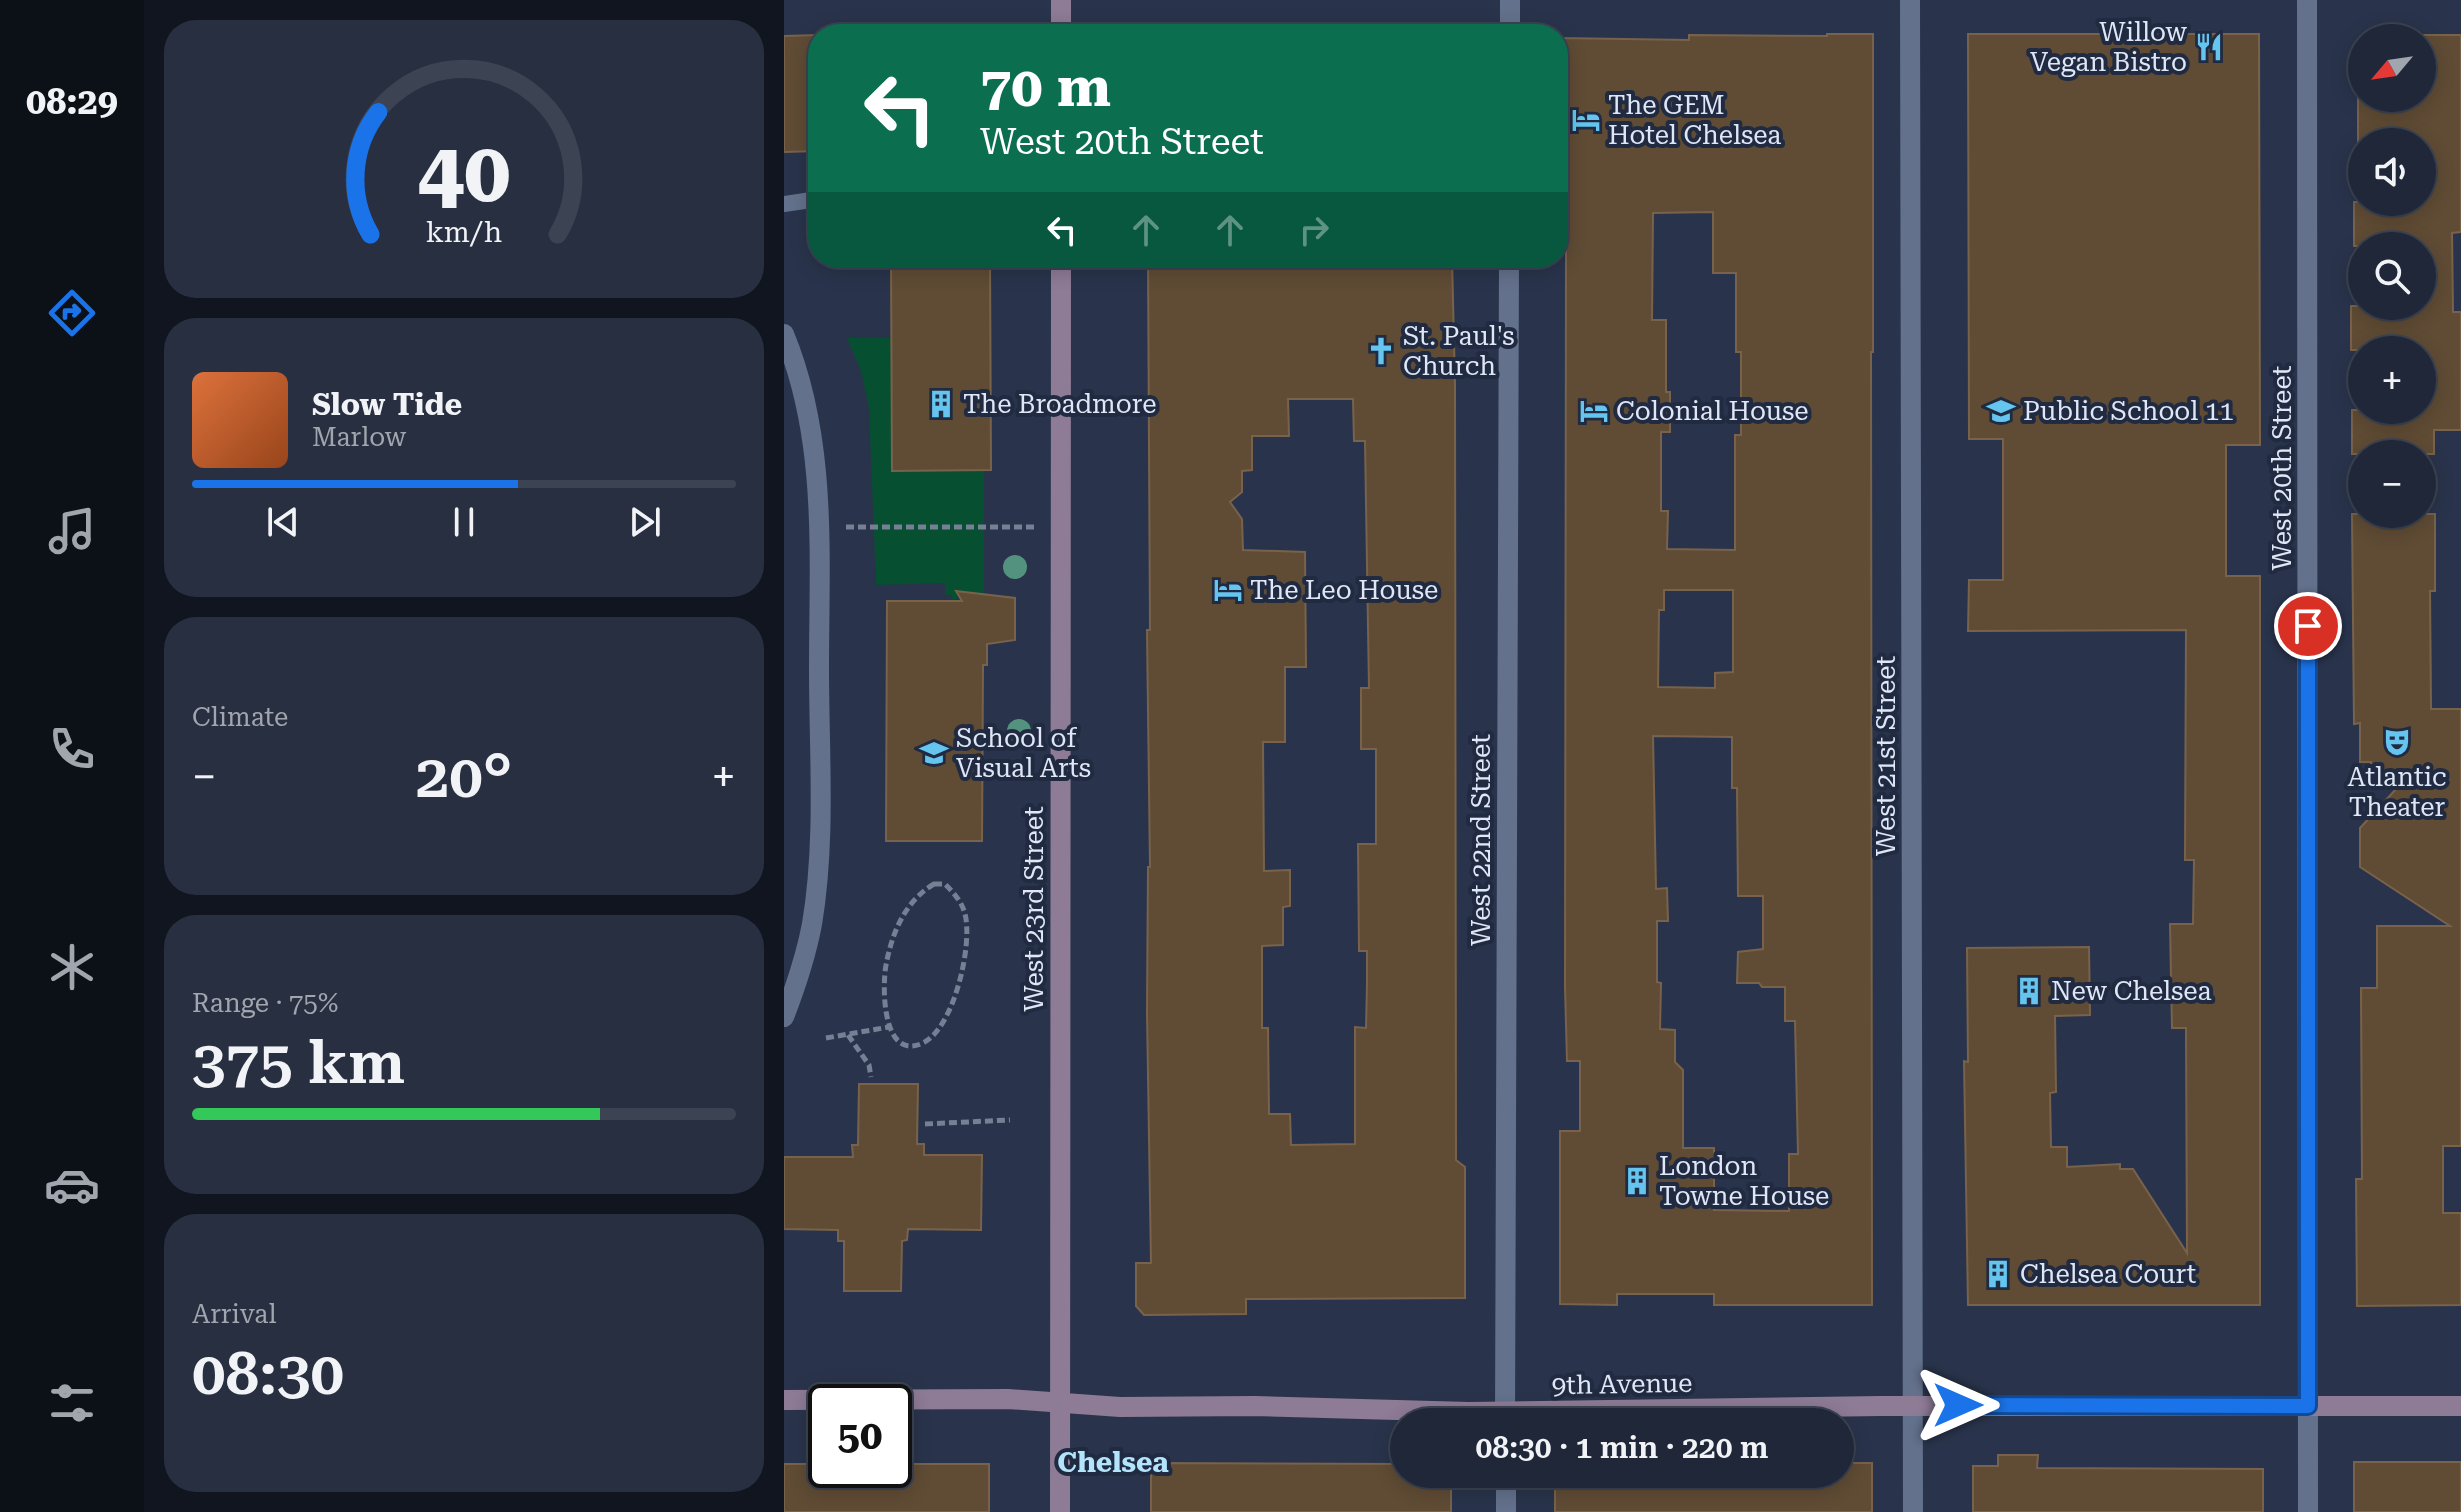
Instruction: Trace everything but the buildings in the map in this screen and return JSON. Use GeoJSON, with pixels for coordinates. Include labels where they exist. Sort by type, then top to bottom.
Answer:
{"type":"FeatureCollection","features":[{"type":"Feature","properties":{"kind":"main road"},"geometry":{"type":"LineString","coordinates":[[1061,0],[1061,24]]}},
{"type":"Feature","properties":{"kind":"main road","name":"West 23rd Street"},"geometry":{"type":"LineString","coordinates":[[1060,1512],[1061,268]]}},
{"type":"Feature","properties":{"kind":"main road","name":"9th Avenue"},"geometry":{"type":"LineString","coordinates":[[784,1400],[1008,1399],[1120,1407],[1390,1414]]}},
{"type":"Feature","properties":{"kind":"main road","name":"9th Avenue"},"geometry":{"type":"LineString","coordinates":[[1839,1408],[2461,1406]]}},
{"type":"Feature","properties":{"kind":"street"},"geometry":{"type":"LineString","coordinates":[[1510,0],[1510,24]]}},
{"type":"Feature","properties":{"kind":"street","name":"West 21st Street"},"geometry":{"type":"LineString","coordinates":[[1910,0],[1913,1512]]}},
{"type":"Feature","properties":{"kind":"street","name":"West 20th Street"},"geometry":{"type":"LineString","coordinates":[[2307,0],[2308,1512]]}},
{"type":"Feature","properties":{"kind":"street","name":"West 22nd Street"},"geometry":{"type":"LineString","coordinates":[[1505,1408],[1509,268]]}},
{"type":"Feature","properties":{"kind":"street"},"geometry":{"type":"LineString","coordinates":[[784,334],[810,416],[819,526],[819,858],[812,927],[800,974],[784,1017]]}},
{"type":"Feature","properties":{"kind":"street"},"geometry":{"type":"LineString","coordinates":[[1506,1488],[1506,1512]]}},
{"type":"Feature","properties":{"kind":"lane"},"geometry":{"type":"LineString","coordinates":[[784,204],[808,200]]}},
{"type":"Feature","properties":{"kind":"path"},"geometry":{"type":"LineString","coordinates":[[819,526],[1061,527]]}},
{"type":"Feature","properties":{"kind":"path"},"geometry":{"type":"LineString","coordinates":[[934,884],[945,884],[957,896],[966,916],[964,962],[955,1000],[945,1021],[922,1043],[906,1044],[892,1035],[889,1027],[885,1006],[885,968],[893,939],[905,910],[921,892],[934,884]]}},
{"type":"Feature","properties":{"kind":"path"},"geometry":{"type":"LineString","coordinates":[[826,1038],[889,1027]]}},
{"type":"Feature","properties":{"kind":"path"},"geometry":{"type":"LineString","coordinates":[[848,1035],[869,1065],[871,1077]]}},
{"type":"Feature","properties":{"kind":"path"},"geometry":{"type":"LineString","coordinates":[[925,1124],[1010,1120]]}},
{"type":"Feature","properties":{"kind":"green space"},"geometry":{"type":"Polygon","coordinates":[[[847,338],[891,338],[892,471],[984,470],[984,594],[957,592],[957,599],[952,599],[952,595],[945,595],[945,583],[876,585],[869,408],[861,371],[847,338]]]}},
{"type":"Feature","properties":{"kind":"place","name":"Willow Vegan Bistro"},"geometry":{"type":"Point","coordinates":[2209,47]}},
{"type":"Feature","properties":{"kind":"place","name":"The GEM Hotel Chelsea"},"geometry":{"type":"Point","coordinates":[1586,120]}},
{"type":"Feature","properties":{"kind":"place","name":"St. Paul's Church"},"geometry":{"type":"Point","coordinates":[1381,351]}},
{"type":"Feature","properties":{"kind":"place","name":"The Broadmore"},"geometry":{"type":"Point","coordinates":[941,404]}},
{"type":"Feature","properties":{"kind":"place","name":"Colonial House"},"geometry":{"type":"Point","coordinates":[1594,411]}},
{"type":"Feature","properties":{"kind":"place","name":"Public School 11"},"geometry":{"type":"Point","coordinates":[2001,411]}},
{"type":"Feature","properties":{"kind":"place","name":"The Leo House"},"geometry":{"type":"Point","coordinates":[1228,590]}},
{"type":"Feature","properties":{"kind":"place","name":"Atlantic Theater"},"geometry":{"type":"Point","coordinates":[2397,742]}},
{"type":"Feature","properties":{"kind":"place","name":"School of Visual Arts"},"geometry":{"type":"Point","coordinates":[934,753]}},
{"type":"Feature","properties":{"kind":"place","name":"New Chelsea"},"geometry":{"type":"Point","coordinates":[2029,991]}},
{"type":"Feature","properties":{"kind":"place","name":"London Towne House"},"geometry":{"type":"Point","coordinates":[1637,1181]}},
{"type":"Feature","properties":{"kind":"place","name":"Chelsea Court"},"geometry":{"type":"Point","coordinates":[1998,1274]}},
{"type":"Feature","properties":{"kind":"district","name":"Chelsea"},"geometry":{"type":"Point","coordinates":[1113,1462]}},
{"type":"Feature","properties":{"kind":"route"},"geometry":{"type":"LineString","coordinates":[[1958,1405],[2308,1406],[2308,626]]}}]}
